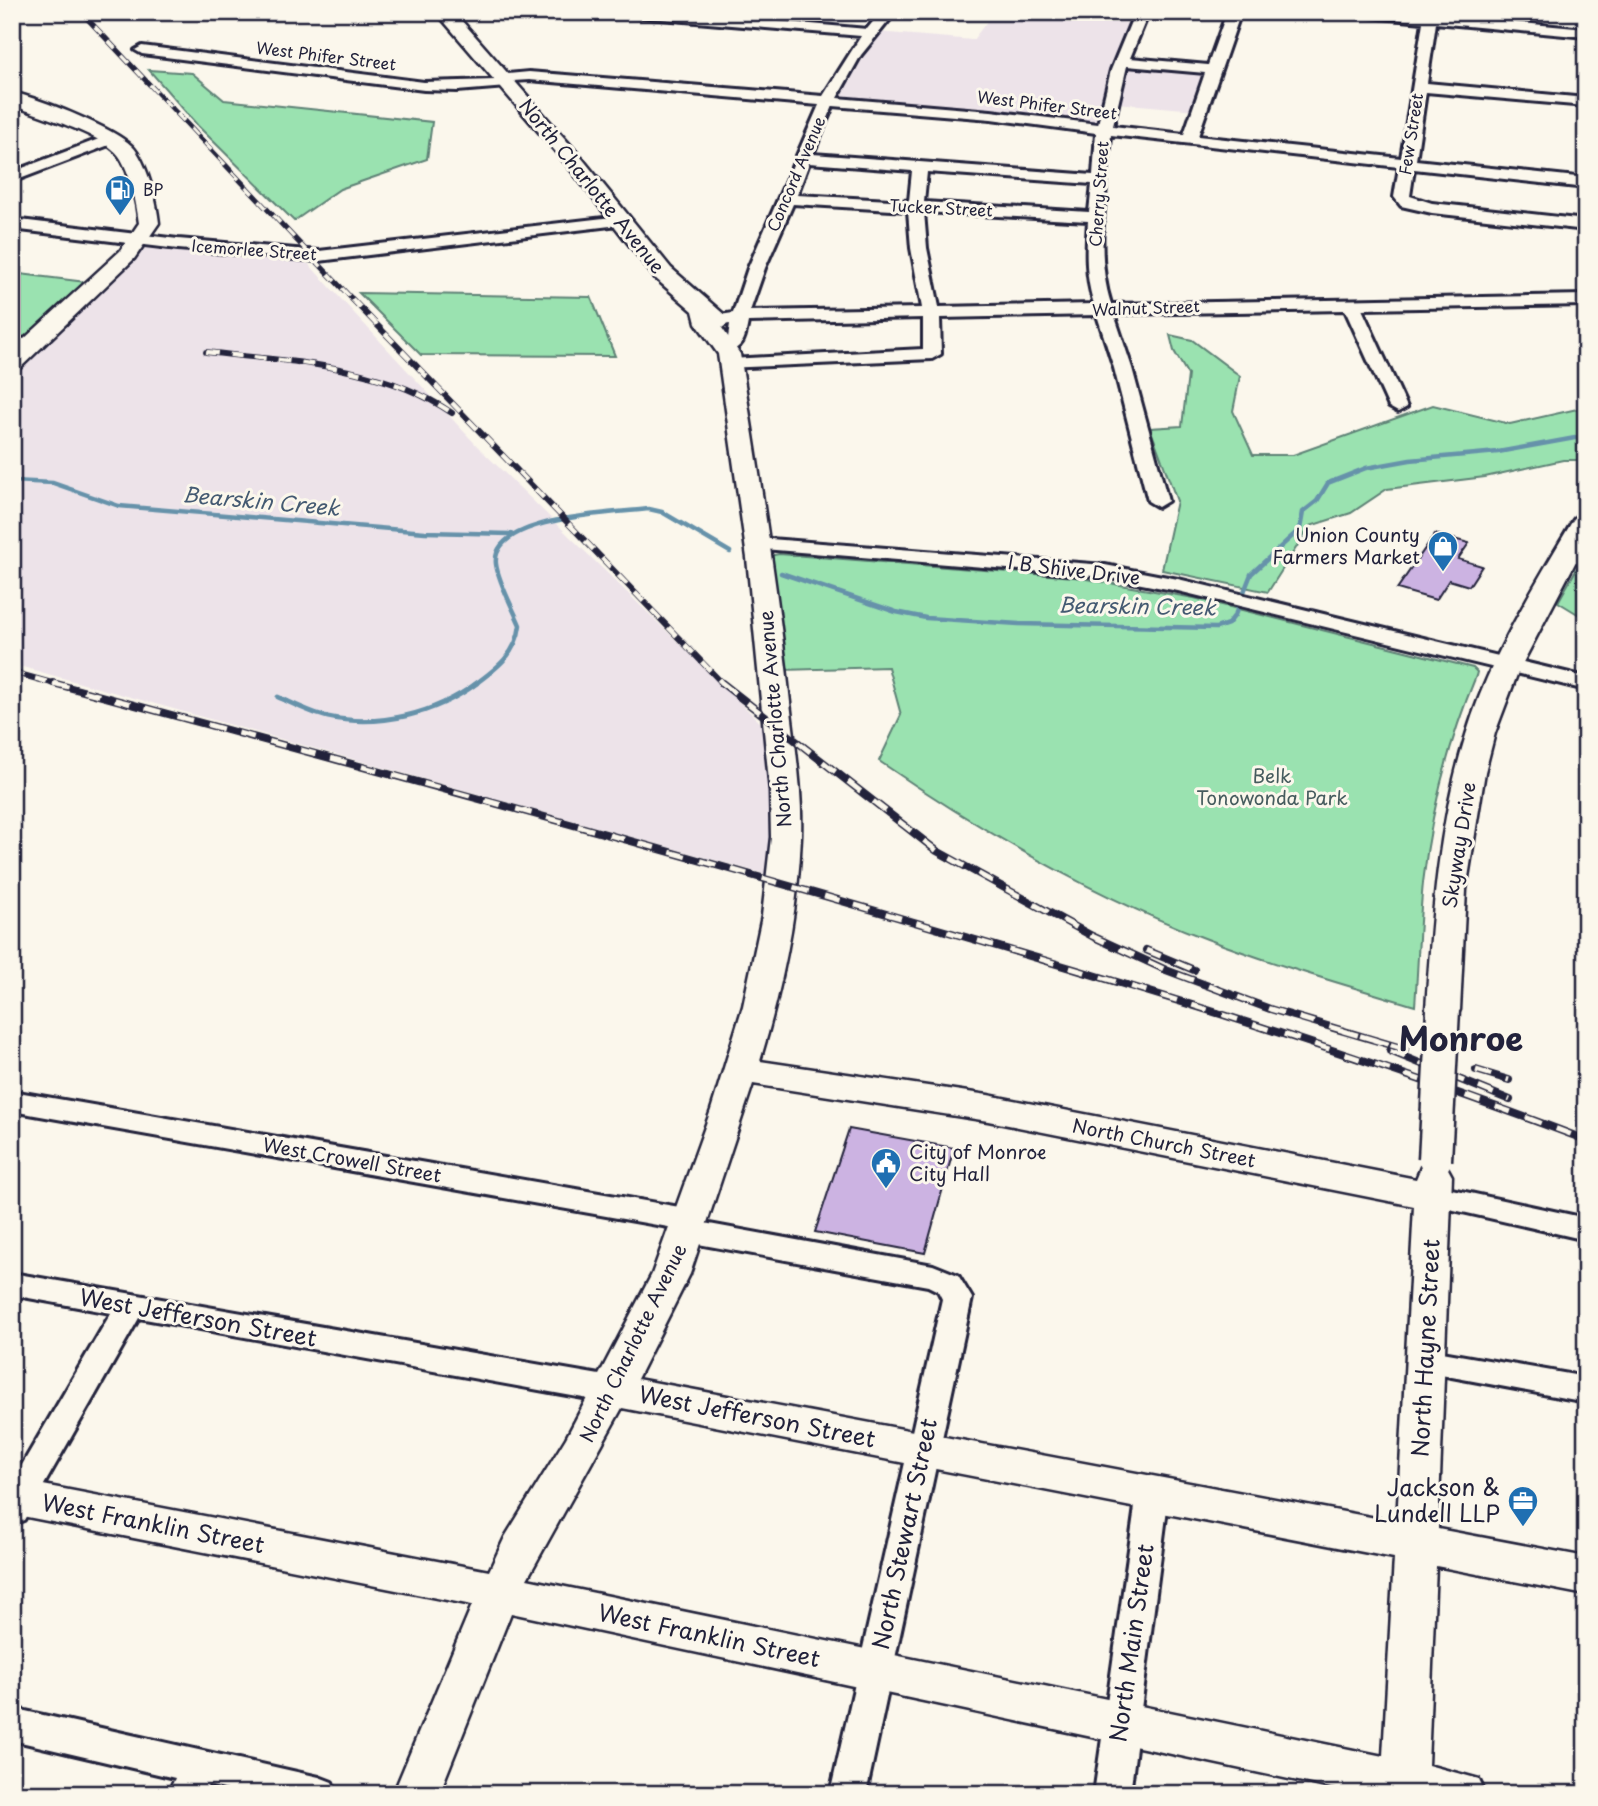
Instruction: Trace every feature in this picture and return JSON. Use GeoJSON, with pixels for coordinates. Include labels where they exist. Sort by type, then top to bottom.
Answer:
{"type":"FeatureCollection","features":[{"type":"Feature","properties":{"kind":"main road","name":"North Charlotte Avenue"},"geometry":{"type":"LineString","coordinates":[[416,1794],[470,1658],[520,1550],[580,1450],[671,1274],[760,1006],[778,916],[786,837],[785,792],[757,544],[729,356],[717,317],[663,273],[575,161],[444,12]]}},
{"type":"Feature","properties":{"kind":"main road"},"geometry":{"type":"LineString","coordinates":[[12,98],[112,139],[130,158],[148,210],[149,223],[127,255],[22,343],[12,363]]}},
{"type":"Feature","properties":{"kind":"main road","name":"Skyway Drive"},"geometry":{"type":"LineString","coordinates":[[1434,1178],[1448,912],[1457,835],[1482,732],[1507,665],[1576,556],[1586,520]]}},
{"type":"Feature","properties":{"kind":"main road","name":"North Church Street"},"geometry":{"type":"LineString","coordinates":[[740,1070],[1434,1178]]}},
{"type":"Feature","properties":{"kind":"main road","name":"North Hayne Street"},"geometry":{"type":"LineString","coordinates":[[1405,1788],[1434,1178]]}},
{"type":"Feature","properties":{"kind":"main road","name":"West Jefferson Street"},"geometry":{"type":"LineString","coordinates":[[611,1390],[1586,1576]]}},
{"type":"Feature","properties":{"kind":"main road","name":"West Franklin Street"},"geometry":{"type":"LineString","coordinates":[[15,1501],[500,1592],[1121,1723],[1405,1788],[1463,1794]]}},
{"type":"Feature","properties":{"kind":"street"},"geometry":{"type":"LineString","coordinates":[[626,12],[872,33]]}},
{"type":"Feature","properties":{"kind":"street","name":"Concord Avenue"},"geometry":{"type":"LineString","coordinates":[[729,356],[736,340],[717,317],[787,199],[827,102],[850,61],[889,12]]}},
{"type":"Feature","properties":{"kind":"street","name":"Cherry Street"},"geometry":{"type":"LineString","coordinates":[[1142,12],[1110,99],[1104,130],[1094,233],[1096,284],[1106,310],[1158,501]]}},
{"type":"Feature","properties":{"kind":"street"},"geometry":{"type":"LineString","coordinates":[[1189,140],[1234,12]]}},
{"type":"Feature","properties":{"kind":"street"},"geometry":{"type":"LineString","coordinates":[[1359,12],[1586,33]]}},
{"type":"Feature","properties":{"kind":"street","name":"Few Street"},"geometry":{"type":"LineString","coordinates":[[1430,19],[1402,197],[1407,203],[1432,208],[1581,225]]}},
{"type":"Feature","properties":{"kind":"street","name":"West Phifer Street"},"geometry":{"type":"LineString","coordinates":[[142,50],[424,86],[467,87],[529,76],[990,115],[1189,140],[1586,183]]}},
{"type":"Feature","properties":{"kind":"street"},"geometry":{"type":"LineString","coordinates":[[1122,61],[1214,70]]}},
{"type":"Feature","properties":{"kind":"street"},"geometry":{"type":"LineString","coordinates":[[1419,87],[1586,102]]}},
{"type":"Feature","properties":{"kind":"street"},"geometry":{"type":"LineString","coordinates":[[12,177],[112,139]]}},
{"type":"Feature","properties":{"kind":"street"},"geometry":{"type":"LineString","coordinates":[[802,158],[1099,180]]}},
{"type":"Feature","properties":{"kind":"street"},"geometry":{"type":"LineString","coordinates":[[729,356],[835,360],[930,355],[933,352],[930,314],[917,235],[916,206],[920,167]]}},
{"type":"Feature","properties":{"kind":"street","name":"Tucker Street"},"geometry":{"type":"LineString","coordinates":[[787,199],[1096,216]]}},
{"type":"Feature","properties":{"kind":"street","name":"Icemorlee Street"},"geometry":{"type":"LineString","coordinates":[[12,224],[139,240],[319,256],[621,221]]}},
{"type":"Feature","properties":{"kind":"street","name":"Walnut Street"},"geometry":{"type":"LineString","coordinates":[[717,317],[1586,300]]}},
{"type":"Feature","properties":{"kind":"street"},"geometry":{"type":"LineString","coordinates":[[1350,303],[1398,407]]}},
{"type":"Feature","properties":{"kind":"street","name":"I B Shive Drive"},"geometry":{"type":"LineString","coordinates":[[757,544],[1076,568],[1130,576],[1586,684]]}},
{"type":"Feature","properties":{"kind":"street","name":"West Crowell Street"},"geometry":{"type":"LineString","coordinates":[[12,1101],[689,1226],[942,1279]]}},
{"type":"Feature","properties":{"kind":"street","name":"North Church Street"},"geometry":{"type":"LineString","coordinates":[[1434,1178],[1586,1229]]}},
{"type":"Feature","properties":{"kind":"street","name":"North Stewart Street"},"geometry":{"type":"LineString","coordinates":[[848,1794],[957,1298],[953,1289],[942,1279]]}},
{"type":"Feature","properties":{"kind":"street","name":"West Jefferson Street"},"geometry":{"type":"LineString","coordinates":[[12,1284],[611,1390]]}},
{"type":"Feature","properties":{"kind":"street"},"geometry":{"type":"LineString","coordinates":[[15,1501],[130,1307]]}},
{"type":"Feature","properties":{"kind":"street"},"geometry":{"type":"LineString","coordinates":[[1425,1361],[1586,1390]]}},
{"type":"Feature","properties":{"kind":"street","name":"North Main Street"},"geometry":{"type":"LineString","coordinates":[[1112,1794],[1153,1493]]}},
{"type":"Feature","properties":{"kind":"street"},"geometry":{"type":"LineString","coordinates":[[12,1724],[193,1780],[319,1794]]}},
{"type":"Feature","properties":{"kind":"shaded area"},"geometry":{"type":"Polygon","coordinates":[[[994,12],[1132,23],[1118,61],[1209,71],[1196,110],[1105,102],[1098,126],[836,99],[877,32],[973,40],[994,12]]]}},
{"type":"Feature","properties":{"kind":"shaded area"},"geometry":{"type":"Polygon","coordinates":[[[145,245],[304,259],[480,449],[766,728],[779,803],[768,875],[12,664],[12,373],[145,245]]]}},
{"type":"Feature","properties":{"kind":"green space"},"geometry":{"type":"Polygon","coordinates":[[[149,70],[192,73],[224,100],[432,122],[427,159],[340,189],[294,221],[198,126],[149,70]]]}},
{"type":"Feature","properties":{"kind":"green space"},"geometry":{"type":"Polygon","coordinates":[[[12,273],[86,282],[12,356],[12,273]]]}},
{"type":"Feature","properties":{"kind":"green space"},"geometry":{"type":"Polygon","coordinates":[[[359,293],[591,297],[615,356],[421,355],[359,293]]]}},
{"type":"Feature","properties":{"kind":"green space"},"geometry":{"type":"Polygon","coordinates":[[[1170,335],[1192,340],[1240,376],[1233,411],[1253,455],[1293,455],[1433,405],[1510,424],[1586,407],[1586,460],[1563,460],[1485,477],[1387,489],[1351,513],[1310,526],[1268,592],[1162,570],[1177,501],[1150,428],[1182,426],[1188,375],[1174,351],[1170,335]]]}},
{"type":"Feature","properties":{"kind":"green space"},"geometry":{"type":"Polygon","coordinates":[[[1586,552],[1586,619],[1558,602],[1586,552]]]}},
{"type":"Feature","properties":{"kind":"green space","name":"Belk Tonowonda Park"},"geometry":{"type":"Polygon","coordinates":[[[779,554],[1075,577],[1194,598],[1473,668],[1477,672],[1476,676],[1449,751],[1426,856],[1415,1006],[1310,974],[1164,922],[1038,860],[879,761],[901,715],[888,667],[783,670],[769,556],[779,554]]]}},
{"type":"Feature","properties":{"kind":"building","name":"Union County Farmers Market"},"geometry":{"type":"Polygon","coordinates":[[[1435,534],[1469,543],[1458,559],[1482,566],[1469,586],[1449,580],[1436,600],[1397,589],[1435,534]]]}},
{"type":"Feature","properties":{"kind":"building","name":"City of Monroe City Hall"},"geometry":{"type":"Polygon","coordinates":[[[849,1129],[954,1148],[925,1253],[815,1232],[849,1129]]]}},
{"type":"Feature","properties":{"kind":"waterway","name":"Bearskin Creek"},"geometry":{"type":"LineString","coordinates":[[781,573],[896,612],[926,618],[1019,624],[1216,628],[1228,624],[1235,615],[1251,574],[1300,529],[1303,512],[1317,501],[1328,483],[1366,468],[1410,460],[1498,452],[1586,436]]}},
{"type":"Feature","properties":{"kind":"waterway","name":"Bearskin Creek"},"geometry":{"type":"LineString","coordinates":[[12,481],[53,483],[119,506],[425,532],[511,534]]}},
{"type":"Feature","properties":{"kind":"waterway","name":"Bearskin Creek"},"geometry":{"type":"LineString","coordinates":[[474,685],[504,660],[518,635],[520,625],[496,564],[500,548],[513,536],[558,520],[649,509],[662,512],[730,552]]}},
{"type":"Feature","properties":{"kind":"waterway","name":"Bearskin Creek"},"geometry":{"type":"LineString","coordinates":[[278,697],[328,717],[367,721],[406,716],[425,710],[461,694],[477,683]]}},
{"type":"Feature","properties":{"kind":"railway"},"geometry":{"type":"LineString","coordinates":[[81,12],[354,301]]}},
{"type":"Feature","properties":{"kind":"railway"},"geometry":{"type":"LineString","coordinates":[[352,299],[722,683]]}},
{"type":"Feature","properties":{"kind":"railway"},"geometry":{"type":"LineString","coordinates":[[206,352],[302,363],[365,375],[395,384],[452,413]]}},
{"type":"Feature","properties":{"kind":"railway"},"geometry":{"type":"LineString","coordinates":[[12,672],[59,685]]}},
{"type":"Feature","properties":{"kind":"railway"},"geometry":{"type":"LineString","coordinates":[[53,683],[577,826],[1066,967],[1241,1020],[1586,1140]]}},
{"type":"Feature","properties":{"kind":"railway"},"geometry":{"type":"LineString","coordinates":[[722,683],[937,851],[1092,936],[1166,970],[1270,1009],[1405,1049],[1333,1028]]}},
{"type":"Feature","properties":{"kind":"railway"},"geometry":{"type":"LineString","coordinates":[[1146,950],[1194,970]]}},
{"type":"Feature","properties":{"kind":"railway"},"geometry":{"type":"LineString","coordinates":[[1390,1051],[1510,1100]]}},
{"type":"Feature","properties":{"kind":"railway"},"geometry":{"type":"LineString","coordinates":[[1476,1070],[1509,1080]]}},
{"type":"Feature","properties":{"kind":"place","name":"BP"},"geometry":{"type":"Point","coordinates":[120,217]}},
{"type":"Feature","properties":{"kind":"place","name":"Union County Farmers Market"},"geometry":{"type":"Point","coordinates":[1443,573]}},
{"type":"Feature","properties":{"kind":"place","name":"City of Monroe City Hall"},"geometry":{"type":"Point","coordinates":[886,1190]}},
{"type":"Feature","properties":{"kind":"place","name":"Jackson & Lundell LLP"},"geometry":{"type":"Point","coordinates":[1523,1528]}},
{"type":"Feature","properties":{"kind":"district","name":"Monroe"},"geometry":{"type":"Point","coordinates":[1461,1039]}}]}
